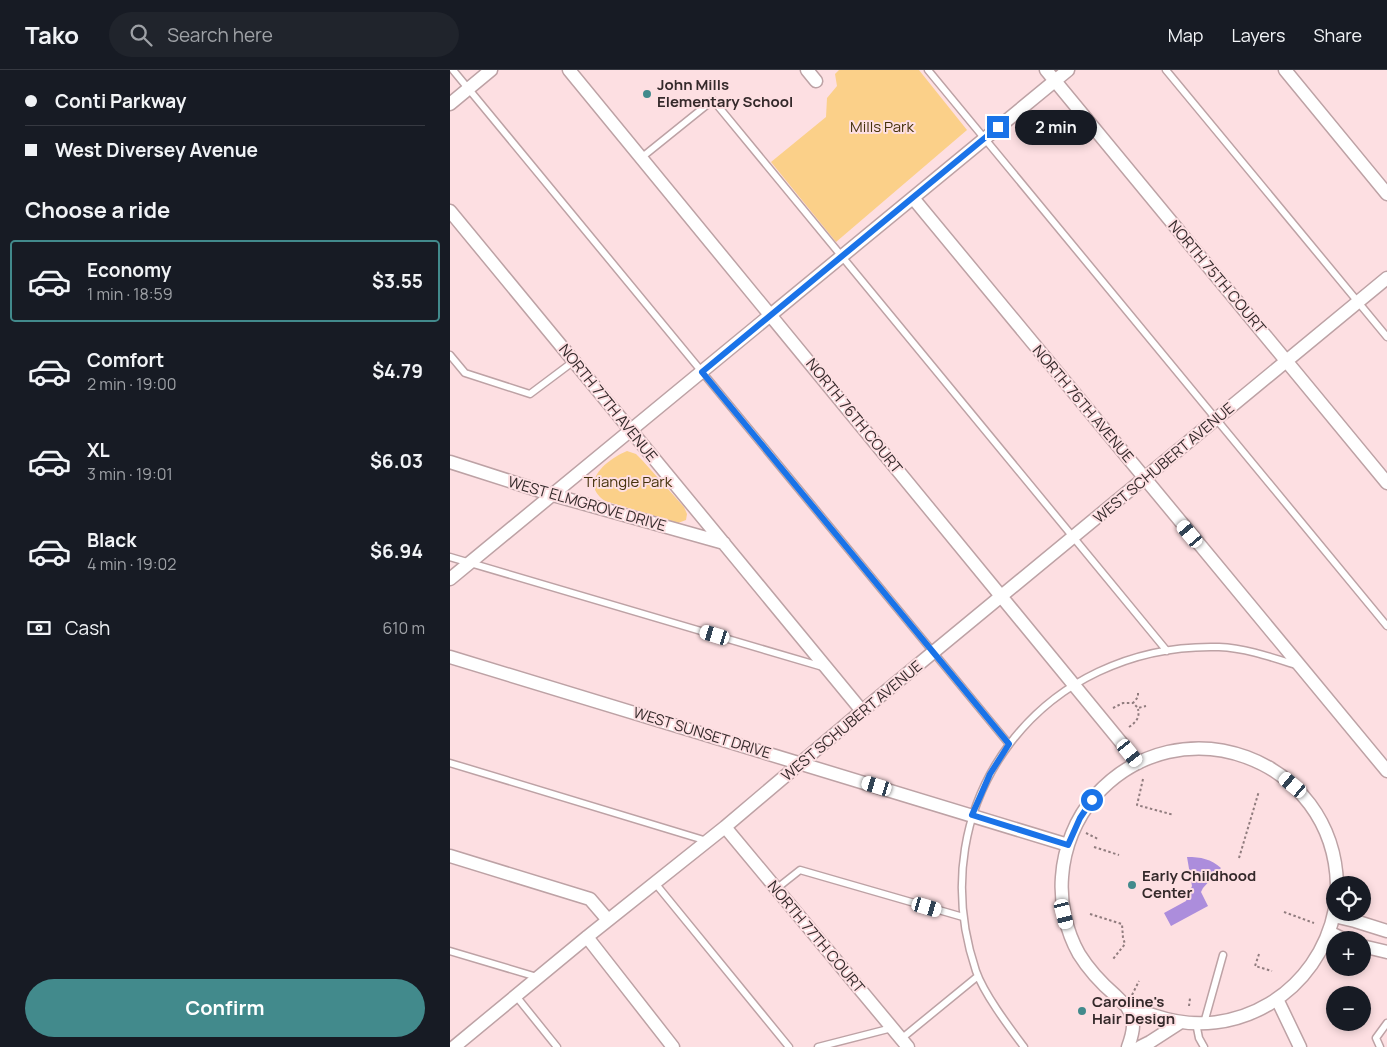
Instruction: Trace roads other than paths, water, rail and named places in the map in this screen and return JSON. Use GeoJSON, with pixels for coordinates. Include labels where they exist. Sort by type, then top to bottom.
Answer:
{"type":"FeatureCollection","features":[{"type":"Feature","properties":{"kind":"street"},"geometry":{"type":"LineString","coordinates":[[450,104],[491,70]]}},
{"type":"Feature","properties":{"kind":"street","name":"NORTH 76TH COURT"},"geometry":{"type":"LineString","coordinates":[[569,70],[1138,763]]}},
{"type":"Feature","properties":{"kind":"street"},"geometry":{"type":"LineString","coordinates":[[807,70],[816,81]]}},
{"type":"Feature","properties":{"kind":"street","name":"NORTH 75TH COURT"},"geometry":{"type":"LineString","coordinates":[[1046,70],[1387,483]]}},
{"type":"Feature","properties":{"kind":"street"},"geometry":{"type":"LineString","coordinates":[[450,580],[1068,70]]}},
{"type":"Feature","properties":{"kind":"street"},"geometry":{"type":"LineString","coordinates":[[1285,70],[1387,194]]}},
{"type":"Feature","properties":{"kind":"street","name":"NORTH 76TH AVENUE"},"geometry":{"type":"LineString","coordinates":[[913,198],[1300,666],[1382,755],[1387,771]]}},
{"type":"Feature","properties":{"kind":"street","name":"NORTH 77TH AVENUE"},"geometry":{"type":"LineString","coordinates":[[450,211],[862,711]]}},
{"type":"Feature","properties":{"kind":"street","name":"WEST SCHUBERT AVENUE"},"geometry":{"type":"LineString","coordinates":[[454,1047],[587,937],[725,827],[862,711],[1387,278]]}},
{"type":"Feature","properties":{"kind":"street","name":"WEST ELMGROVE DRIVE"},"geometry":{"type":"LineString","coordinates":[[450,462],[553,495],[724,544]]}},
{"type":"Feature","properties":{"kind":"street","name":"WEST SUNSET DRIVE"},"geometry":{"type":"LineString","coordinates":[[450,657],[1068,845]]}},
{"type":"Feature","properties":{"kind":"street"},"geometry":{"type":"LineString","coordinates":[[1326,939],[1313,963],[1296,984],[1262,1008],[1221,1022],[1181,1022],[1162,1018],[1128,1002],[1102,983],[1090,970],[1077,949],[1068,926],[1062,902],[1063,866],[1068,845],[1080,818],[1092,800],[1111,780],[1138,763],[1156,755],[1176,750],[1205,748],[1235,752],[1253,759],[1285,778],[1301,792],[1320,819],[1332,849],[1336,876]]}},
{"type":"Feature","properties":{"kind":"street","name":"NORTH 77TH COURT"},"geometry":{"type":"LineString","coordinates":[[725,827],[904,1043]]}},
{"type":"Feature","properties":{"kind":"street"},"geometry":{"type":"LineString","coordinates":[[450,856],[590,899],[608,920]]}},
{"type":"Feature","properties":{"kind":"street"},"geometry":{"type":"LineString","coordinates":[[1355,921],[1387,931]]}},
{"type":"Feature","properties":{"kind":"street"},"geometry":{"type":"LineString","coordinates":[[587,937],[673,1047]]}},
{"type":"Feature","properties":{"kind":"street"},"geometry":{"type":"LineString","coordinates":[[1371,948],[1387,952]]}},
{"type":"Feature","properties":{"kind":"street"},"geometry":{"type":"LineString","coordinates":[[1277,999],[1300,1047]]}},
{"type":"Feature","properties":{"kind":"street"},"geometry":{"type":"LineString","coordinates":[[1128,1002],[1134,1023],[1128,1047]]}},
{"type":"Feature","properties":{"kind":"street"},"geometry":{"type":"LineString","coordinates":[[1140,1047],[1181,1022]]}},
{"type":"Feature","properties":{"kind":"lane"},"geometry":{"type":"LineString","coordinates":[[453,70],[1009,744]]}},
{"type":"Feature","properties":{"kind":"lane"},"geometry":{"type":"LineString","coordinates":[[928,70],[1387,626]]}},
{"type":"Feature","properties":{"kind":"lane"},"geometry":{"type":"LineString","coordinates":[[1166,70],[1387,337]]}},
{"type":"Feature","properties":{"kind":"lane"},"geometry":{"type":"LineString","coordinates":[[642,158],[714,100],[1167,651]]}},
{"type":"Feature","properties":{"kind":"lane"},"geometry":{"type":"LineString","coordinates":[[450,355],[465,373],[530,394],[574,361]]}},
{"type":"Feature","properties":{"kind":"lane"},"geometry":{"type":"LineString","coordinates":[[450,557],[827,669]]}},
{"type":"Feature","properties":{"kind":"lane"},"geometry":{"type":"LineString","coordinates":[[1024,1047],[1003,1019],[978,976],[966,937],[963,917],[961,875],[972,815],[990,774],[1009,744],[1044,706],[1075,684],[1119,662],[1145,654],[1192,648],[1227,648],[1263,655],[1300,666]]}},
{"type":"Feature","properties":{"kind":"lane"},"geometry":{"type":"LineString","coordinates":[[450,763],[707,841]]}},
{"type":"Feature","properties":{"kind":"lane"},"geometry":{"type":"LineString","coordinates":[[776,889],[800,870],[963,917]]}},
{"type":"Feature","properties":{"kind":"lane"},"geometry":{"type":"LineString","coordinates":[[656,882],[789,1047]]}},
{"type":"Feature","properties":{"kind":"lane"},"geometry":{"type":"LineString","coordinates":[[450,951],[538,977]]}},
{"type":"Feature","properties":{"kind":"lane"},"geometry":{"type":"LineString","coordinates":[[1204,1047],[1199,1038],[1200,1023],[1223,955]]}},
{"type":"Feature","properties":{"kind":"lane"},"geometry":{"type":"LineString","coordinates":[[904,1043],[978,976]]}},
{"type":"Feature","properties":{"kind":"lane"},"geometry":{"type":"LineString","coordinates":[[516,996],[557,1047]]}},
{"type":"Feature","properties":{"kind":"lane"},"geometry":{"type":"LineString","coordinates":[[1380,1047],[1376,1038],[1387,1023]]}},
{"type":"Feature","properties":{"kind":"lane"},"geometry":{"type":"LineString","coordinates":[[818,1047],[892,1028]]}},
{"type":"Feature","properties":{"kind":"place","name":"John Mills Elementary School"},"geometry":{"type":"Point","coordinates":[647,94]}},
{"type":"Feature","properties":{"kind":"place","name":"Early Childhood Center"},"geometry":{"type":"Point","coordinates":[1132,885]}},
{"type":"Feature","properties":{"kind":"place","name":"Caroline's Hair Design"},"geometry":{"type":"Point","coordinates":[1082,1011]}},
{"type":"Feature","properties":{"kind":"park label","name":"Mills Park"},"geometry":{"type":"Point","coordinates":[882,127]}},
{"type":"Feature","properties":{"kind":"park label","name":"Triangle Park"},"geometry":{"type":"Point","coordinates":[628,482]}}]}
